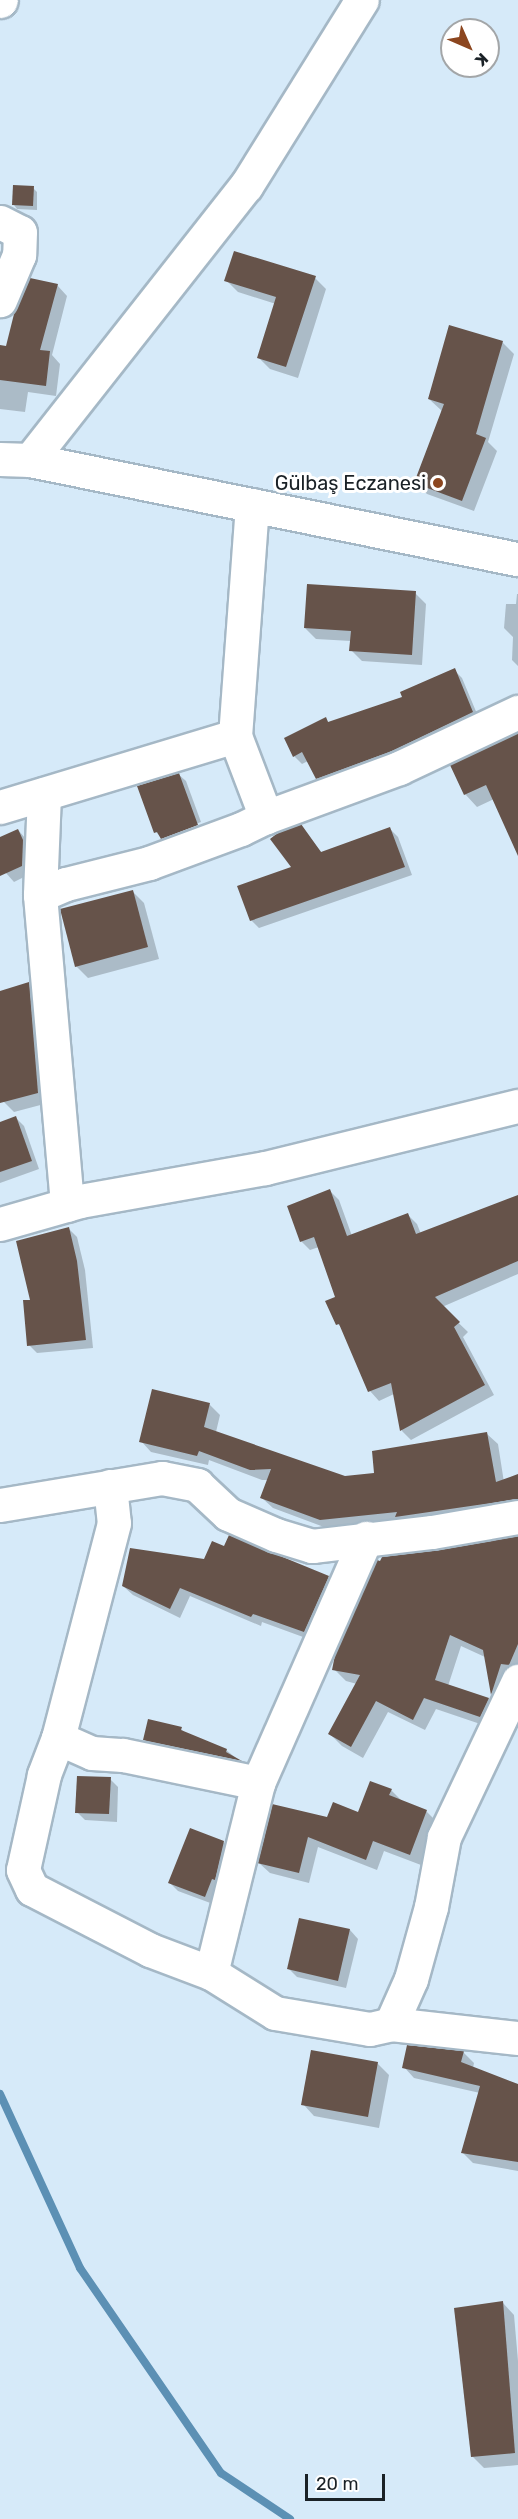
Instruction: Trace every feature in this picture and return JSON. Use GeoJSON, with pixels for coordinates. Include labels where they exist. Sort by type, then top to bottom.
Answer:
{"type":"FeatureCollection","features":[{"type":"Feature","properties":{"kind":"street"},"geometry":{"type":"LineString","coordinates":[[362,0],[246,186],[15,459],[518,559]]}},
{"type":"Feature","properties":{"kind":"street"},"geometry":{"type":"LineString","coordinates":[[0,222],[20,232],[19,255],[0,300]]}},
{"type":"Feature","properties":{"kind":"street"},"geometry":{"type":"LineString","coordinates":[[252,505],[235,736],[266,817]]}},
{"type":"Feature","properties":{"kind":"street"},"geometry":{"type":"LineString","coordinates":[[40,895],[66,884],[149,863],[241,829],[266,817],[399,768],[518,712]]}},
{"type":"Feature","properties":{"kind":"street"},"geometry":{"type":"LineString","coordinates":[[0,807],[235,736]]}},
{"type":"Feature","properties":{"kind":"street"},"geometry":{"type":"LineString","coordinates":[[44,794],[40,895],[67,1205]]}},
{"type":"Feature","properties":{"kind":"street"},"geometry":{"type":"LineString","coordinates":[[0,1224],[67,1205],[265,1168],[518,1106]]}},
{"type":"Feature","properties":{"kind":"street"},"geometry":{"type":"LineString","coordinates":[[0,1505],[162,1478],[197,1485],[228,1514],[276,1535],[312,1546],[432,1532],[518,1517]]}},
{"type":"Feature","properties":{"kind":"street"},"geometry":{"type":"LineString","coordinates":[[110,1486],[114,1523],[58,1738],[44,1775],[23,1870],[32,1889],[150,1950],[211,1973],[275,2013],[370,2029],[391,2024],[518,2038]]}},
{"type":"Feature","properties":{"kind":"street"},"geometry":{"type":"LineString","coordinates":[[211,1973],[258,1783],[366,1538]]}},
{"type":"Feature","properties":{"kind":"street"},"geometry":{"type":"LineString","coordinates":[[391,2024],[411,1979],[431,1907],[444,1838],[518,1681]]}},
{"type":"Feature","properties":{"kind":"street"},"geometry":{"type":"LineString","coordinates":[[58,1738],[92,1753],[123,1755],[258,1783]]}},
{"type":"Feature","properties":{"kind":"building"},"geometry":{"type":"Polygon","coordinates":[[[13,185],[34,186],[33,206],[12,205],[13,185]]]}},
{"type":"Feature","properties":{"kind":"building"},"geometry":{"type":"Polygon","coordinates":[[[234,251],[316,276],[286,367],[257,358],[276,297],[224,281],[234,251]]]}},
{"type":"Feature","properties":{"kind":"building"},"geometry":{"type":"Polygon","coordinates":[[[30,278],[58,284],[40,350],[50,351],[46,386],[0,380],[0,345],[6,346],[15,310],[30,278]]]}},
{"type":"Feature","properties":{"kind":"building"},"geometry":{"type":"Polygon","coordinates":[[[449,325],[503,341],[476,434],[486,438],[462,501],[414,483],[444,404],[428,399],[449,325]]]}},
{"type":"Feature","properties":{"kind":"building"},"geometry":{"type":"Polygon","coordinates":[[[307,584],[416,591],[412,655],[349,651],[351,631],[304,628],[307,584]]]}},
{"type":"Feature","properties":{"kind":"building"},"geometry":{"type":"Polygon","coordinates":[[[455,668],[473,712],[392,751],[316,779],[302,752],[293,757],[284,738],[326,717],[328,722],[402,697],[400,692],[455,668]]]}},
{"type":"Feature","properties":{"kind":"building"},"geometry":{"type":"Polygon","coordinates":[[[518,733],[518,856],[486,785],[464,795],[450,765],[518,733]]]}},
{"type":"Feature","properties":{"kind":"building"},"geometry":{"type":"Polygon","coordinates":[[[179,773],[198,825],[161,839],[157,832],[154,833],[137,786],[179,773]]]}},
{"type":"Feature","properties":{"kind":"building"},"geometry":{"type":"Polygon","coordinates":[[[301,824],[321,852],[390,827],[405,867],[250,921],[237,886],[291,867],[270,839],[279,832],[301,824]]]}},
{"type":"Feature","properties":{"kind":"building"},"geometry":{"type":"Polygon","coordinates":[[[18,829],[23,840],[22,866],[0,876],[0,837],[18,829]]]}},
{"type":"Feature","properties":{"kind":"building"},"geometry":{"type":"Polygon","coordinates":[[[133,890],[148,947],[75,967],[60,909],[133,890]]]}},
{"type":"Feature","properties":{"kind":"building"},"geometry":{"type":"Polygon","coordinates":[[[29,982],[38,1093],[0,1103],[0,991],[29,982]]]}},
{"type":"Feature","properties":{"kind":"building"},"geometry":{"type":"Polygon","coordinates":[[[16,1116],[32,1161],[0,1172],[0,1122],[16,1116]]]}},
{"type":"Feature","properties":{"kind":"building"},"geometry":{"type":"Polygon","coordinates":[[[330,1189],[347,1236],[408,1213],[416,1234],[518,1195],[518,1261],[435,1297],[460,1322],[454,1327],[485,1385],[400,1431],[391,1383],[368,1392],[339,1324],[336,1325],[325,1301],[335,1297],[314,1237],[300,1242],[287,1206],[330,1189]]]}},
{"type":"Feature","properties":{"kind":"building"},"geometry":{"type":"Polygon","coordinates":[[[69,1227],[77,1261],[86,1340],[27,1346],[23,1300],[30,1300],[16,1241],[69,1227]]]}},
{"type":"Feature","properties":{"kind":"building"},"geometry":{"type":"Polygon","coordinates":[[[152,1389],[210,1403],[204,1427],[345,1476],[374,1473],[372,1451],[487,1432],[496,1482],[518,1474],[518,1499],[395,1517],[397,1512],[320,1520],[260,1498],[271,1469],[250,1470],[199,1451],[197,1456],[139,1442],[152,1389]]]}},
{"type":"Feature","properties":{"kind":"building"},"geometry":{"type":"Polygon","coordinates":[[[229,1535],[329,1576],[304,1632],[253,1614],[251,1617],[180,1588],[170,1609],[122,1586],[130,1548],[204,1559],[212,1541],[224,1546],[229,1535]]]}},
{"type":"Feature","properties":{"kind":"building"},"geometry":{"type":"Polygon","coordinates":[[[518,1536],[518,1644],[509,1665],[501,1664],[491,1695],[483,1650],[450,1635],[435,1680],[489,1698],[480,1717],[424,1698],[413,1720],[376,1701],[351,1747],[328,1734],[360,1675],[332,1670],[335,1655],[377,1560],[380,1561],[382,1557],[518,1536]]]}},
{"type":"Feature","properties":{"kind":"building"},"geometry":{"type":"Polygon","coordinates":[[[148,1719],[182,1727],[181,1730],[227,1749],[226,1752],[242,1761],[143,1740],[148,1719]]]}},
{"type":"Feature","properties":{"kind":"building"},"geometry":{"type":"Polygon","coordinates":[[[77,1776],[111,1777],[109,1814],[75,1813],[77,1776]]]}},
{"type":"Feature","properties":{"kind":"building"},"geometry":{"type":"Polygon","coordinates":[[[370,1781],[392,1789],[389,1795],[427,1810],[410,1855],[373,1841],[366,1860],[308,1837],[299,1873],[257,1863],[272,1804],[327,1817],[333,1802],[358,1812],[370,1781]]]}},
{"type":"Feature","properties":{"kind":"building"},"geometry":{"type":"Polygon","coordinates":[[[190,1828],[224,1841],[215,1880],[212,1879],[205,1897],[168,1883],[190,1828]]]}},
{"type":"Feature","properties":{"kind":"building"},"geometry":{"type":"Polygon","coordinates":[[[299,1918],[350,1929],[338,1981],[287,1969],[299,1918]]]}},
{"type":"Feature","properties":{"kind":"building"},"geometry":{"type":"Polygon","coordinates":[[[407,2045],[464,2051],[461,2062],[518,2084],[518,2162],[461,2153],[480,2086],[402,2068],[407,2045]]]}},
{"type":"Feature","properties":{"kind":"building"},"geometry":{"type":"Polygon","coordinates":[[[311,2050],[378,2062],[368,2117],[301,2105],[311,2050]]]}},
{"type":"Feature","properties":{"kind":"building"},"geometry":{"type":"Polygon","coordinates":[[[503,2301],[515,2453],[471,2457],[454,2308],[503,2301]]]}},
{"type":"Feature","properties":{"kind":"waterway"},"geometry":{"type":"LineString","coordinates":[[0,2094],[80,2268],[221,2473],[290,2519]]}},
{"type":"Feature","properties":{"kind":"place","name":"Gülbaş Eczanesi"},"geometry":{"type":"Point","coordinates":[438,483]}}]}
